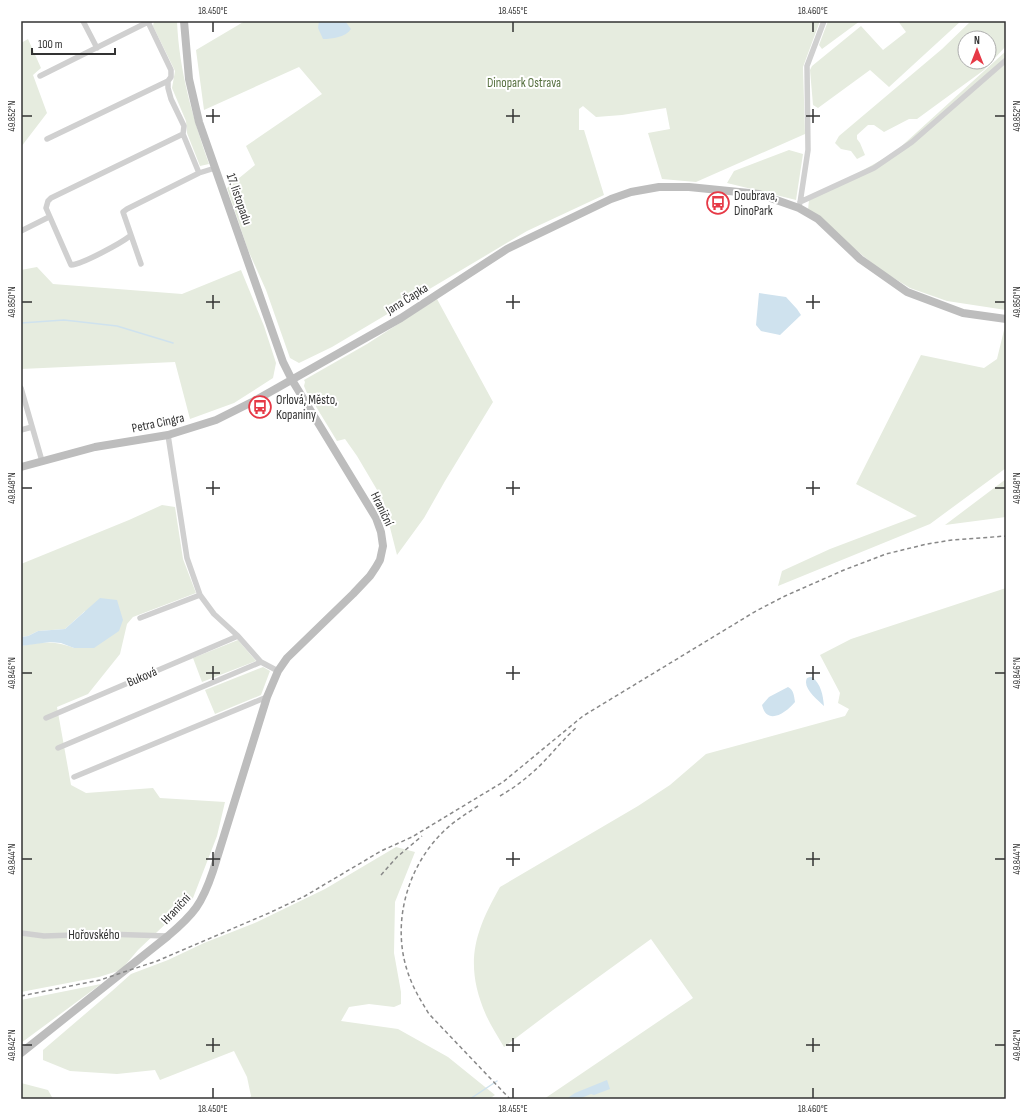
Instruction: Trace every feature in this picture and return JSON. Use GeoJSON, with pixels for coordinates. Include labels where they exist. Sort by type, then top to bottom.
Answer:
{"type":"FeatureCollection","features":[{"type":"Feature","properties":{"kind":"main road","name":"17. listopadu"},"geometry":{"type":"LineString","coordinates":[[184,21],[187,63],[200,122],[283,362],[292,380]]}},
{"type":"Feature","properties":{"kind":"main road","name":"Jana Čapka"},"geometry":{"type":"LineString","coordinates":[[292,380],[401,318],[507,249],[611,199],[631,192],[659,187],[759,194],[799,205],[818,219],[860,259],[907,292],[963,313],[1006,319]]}},
{"type":"Feature","properties":{"kind":"main road","name":"Petra Cingra"},"geometry":{"type":"LineString","coordinates":[[21,467],[95,447],[168,435],[216,420],[292,380]]}},
{"type":"Feature","properties":{"kind":"main road","name":"Hraniční"},"geometry":{"type":"LineString","coordinates":[[21,1053],[168,936],[193,913],[207,888],[267,697],[278,671],[287,658],[370,576],[380,560],[383,546],[381,532],[376,518],[292,380]]}},
{"type":"Feature","properties":{"kind":"street"},"geometry":{"type":"LineString","coordinates":[[83,21],[97,48]]}},
{"type":"Feature","properties":{"kind":"street"},"geometry":{"type":"LineString","coordinates":[[799,205],[808,150],[807,66],[824,21]]}},
{"type":"Feature","properties":{"kind":"street"},"geometry":{"type":"LineString","coordinates":[[40,76],[149,22],[171,70],[171,77],[168,80],[47,139]]}},
{"type":"Feature","properties":{"kind":"street"},"geometry":{"type":"LineString","coordinates":[[799,205],[874,168],[912,142],[1006,60]]}},
{"type":"Feature","properties":{"kind":"street"},"geometry":{"type":"LineString","coordinates":[[168,80],[168,88],[171,99],[184,126],[182,134],[199,173]]}},
{"type":"Feature","properties":{"kind":"street"},"geometry":{"type":"LineString","coordinates":[[130,236],[113,246],[71,265],[49,217],[46,208],[48,202],[51,198],[182,134]]}},
{"type":"Feature","properties":{"kind":"street"},"geometry":{"type":"LineString","coordinates":[[141,264],[130,236],[123,212],[199,173],[215,168]]}},
{"type":"Feature","properties":{"kind":"street"},"geometry":{"type":"LineString","coordinates":[[21,231],[49,217]]}},
{"type":"Feature","properties":{"kind":"street"},"geometry":{"type":"LineString","coordinates":[[21,388],[42,461]]}},
{"type":"Feature","properties":{"kind":"street"},"geometry":{"type":"LineString","coordinates":[[21,430],[32,427]]}},
{"type":"Feature","properties":{"kind":"street"},"geometry":{"type":"LineString","coordinates":[[168,435],[187,558],[200,595],[214,614],[238,636],[261,662],[278,671]]}},
{"type":"Feature","properties":{"kind":"street"},"geometry":{"type":"LineString","coordinates":[[140,618],[200,595]]}},
{"type":"Feature","properties":{"kind":"street","name":"Buková"},"geometry":{"type":"LineString","coordinates":[[46,718],[238,636]]}},
{"type":"Feature","properties":{"kind":"street"},"geometry":{"type":"LineString","coordinates":[[58,748],[261,662]]}},
{"type":"Feature","properties":{"kind":"street"},"geometry":{"type":"LineString","coordinates":[[74,777],[267,697]]}},
{"type":"Feature","properties":{"kind":"street","name":"Hořovského"},"geometry":{"type":"LineString","coordinates":[[21,934],[44,936],[105,934],[168,936]]}},
{"type":"Feature","properties":{"kind":"green space"},"geometry":{"type":"Polygon","coordinates":[[[154,21],[177,21],[178,40],[188,94],[209,164],[200,166],[187,133],[186,121],[172,88],[175,71],[153,26],[154,21]]]}},
{"type":"Feature","properties":{"kind":"green space","name":"Dinopark Ostrava"},"geometry":{"type":"Polygon","coordinates":[[[245,21],[820,21],[803,67],[805,134],[696,182],[662,179],[648,133],[670,129],[666,108],[622,115],[596,117],[583,106],[579,109],[579,130],[584,130],[604,195],[527,231],[332,347],[299,363],[290,358],[266,290],[248,250],[227,188],[255,165],[246,146],[322,94],[299,67],[204,110],[196,50],[245,21]]]}},
{"type":"Feature","properties":{"kind":"green space"},"geometry":{"type":"Polygon","coordinates":[[[828,21],[860,21],[822,49],[819,45],[828,21]]]}},
{"type":"Feature","properties":{"kind":"green space"},"geometry":{"type":"Polygon","coordinates":[[[898,21],[961,21],[889,87],[870,70],[818,108],[813,105],[810,70],[812,66],[861,26],[883,50],[906,32],[898,21]]]}},
{"type":"Feature","properties":{"kind":"green space"},"geometry":{"type":"Polygon","coordinates":[[[971,21],[1006,21],[1006,46],[997,56],[997,30],[962,30],[971,21]]]}},
{"type":"Feature","properties":{"kind":"green space"},"geometry":{"type":"Polygon","coordinates":[[[957,35],[957,70],[984,70],[917,119],[909,119],[884,132],[874,125],[868,125],[857,135],[857,139],[865,155],[857,159],[851,151],[841,149],[835,143],[839,136],[957,35]]]}},
{"type":"Feature","properties":{"kind":"green space"},"geometry":{"type":"Polygon","coordinates":[[[28,39],[41,68],[33,75],[47,113],[21,147],[21,43],[28,39]]]}},
{"type":"Feature","properties":{"kind":"green space"},"geometry":{"type":"Polygon","coordinates":[[[1006,51],[1006,310],[947,301],[910,288],[879,269],[808,210],[809,200],[894,153],[985,70],[997,70],[997,59],[1006,51]]]}},
{"type":"Feature","properties":{"kind":"green space"},"geometry":{"type":"Polygon","coordinates":[[[789,150],[803,154],[796,200],[727,183],[734,171],[789,150]]]}},
{"type":"Feature","properties":{"kind":"green space"},"geometry":{"type":"Polygon","coordinates":[[[37,267],[53,284],[182,294],[241,270],[264,326],[276,363],[273,378],[234,403],[190,419],[175,362],[21,369],[21,270],[37,267]]]}},
{"type":"Feature","properties":{"kind":"green space"},"geometry":{"type":"Polygon","coordinates":[[[437,299],[493,402],[424,518],[397,555],[383,500],[345,439],[337,441],[315,405],[312,394],[307,393],[304,386],[304,380],[367,344],[437,299]]]}},
{"type":"Feature","properties":{"kind":"green space"},"geometry":{"type":"Polygon","coordinates":[[[1005,326],[1006,468],[930,524],[778,586],[782,571],[830,549],[917,516],[856,484],[921,355],[984,368],[997,359],[1005,326]]]}},
{"type":"Feature","properties":{"kind":"green space"},"geometry":{"type":"Polygon","coordinates":[[[1006,479],[1006,517],[945,525],[1006,479]]]}},
{"type":"Feature","properties":{"kind":"green space"},"geometry":{"type":"Polygon","coordinates":[[[162,505],[175,507],[183,559],[196,593],[133,617],[127,624],[120,654],[88,694],[57,707],[71,785],[86,793],[153,788],[160,798],[225,802],[217,836],[193,898],[138,950],[121,970],[99,977],[21,992],[21,646],[48,642],[67,645],[74,648],[85,611],[65,629],[38,631],[28,636],[21,637],[21,564],[162,505]]]}},
{"type":"Feature","properties":{"kind":"green space"},"geometry":{"type":"Polygon","coordinates":[[[1006,588],[1006,1099],[544,1099],[693,998],[651,939],[504,1047],[486,1015],[479,997],[475,980],[474,964],[478,934],[500,887],[638,806],[670,785],[706,754],[845,716],[849,709],[838,703],[840,693],[820,655],[851,639],[1006,588]]]}},
{"type":"Feature","properties":{"kind":"green space"},"geometry":{"type":"Polygon","coordinates":[[[238,640],[256,661],[202,682],[193,658],[238,640]]]}},
{"type":"Feature","properties":{"kind":"green space"},"geometry":{"type":"Polygon","coordinates":[[[263,667],[270,671],[261,695],[215,714],[205,690],[263,667]]]}},
{"type":"Feature","properties":{"kind":"green space"},"geometry":{"type":"Polygon","coordinates":[[[396,847],[415,852],[395,902],[394,953],[401,992],[401,1004],[394,1007],[369,1004],[349,1007],[341,1021],[398,1029],[448,1057],[495,1095],[489,1099],[249,1099],[251,1096],[247,1077],[234,1051],[160,1080],[155,1070],[117,1074],[70,1071],[43,1060],[43,1050],[131,974],[257,922],[325,889],[396,847]]]}},
{"type":"Feature","properties":{"kind":"green space"},"geometry":{"type":"Polygon","coordinates":[[[101,984],[21,1043],[21,1000],[101,984]]]}},
{"type":"Feature","properties":{"kind":"green space"},"geometry":{"type":"Polygon","coordinates":[[[21,1083],[48,1090],[53,1099],[21,1099],[21,1083]]]}},
{"type":"Feature","properties":{"kind":"water"},"geometry":{"type":"Polygon","coordinates":[[[319,21],[345,21],[351,29],[342,36],[323,39],[318,28],[319,21]]]}},
{"type":"Feature","properties":{"kind":"water"},"geometry":{"type":"Polygon","coordinates":[[[759,293],[786,297],[801,315],[780,335],[761,331],[756,325],[759,293]]]}},
{"type":"Feature","properties":{"kind":"water"},"geometry":{"type":"Polygon","coordinates":[[[100,598],[117,600],[123,620],[119,631],[94,648],[74,648],[61,643],[50,642],[21,646],[21,637],[28,636],[38,631],[65,629],[100,598]]]}},
{"type":"Feature","properties":{"kind":"water"},"geometry":{"type":"Polygon","coordinates":[[[810,677],[815,680],[819,686],[824,706],[808,689],[806,682],[807,678],[810,677]]]}},
{"type":"Feature","properties":{"kind":"water"},"geometry":{"type":"Polygon","coordinates":[[[788,687],[793,691],[795,702],[787,710],[777,716],[768,715],[764,711],[762,705],[769,697],[788,687]]]}},
{"type":"Feature","properties":{"kind":"water"},"geometry":{"type":"Polygon","coordinates":[[[607,1080],[610,1089],[579,1099],[566,1099],[575,1093],[607,1080]]]}},
{"type":"Feature","properties":{"kind":"waterway"},"geometry":{"type":"LineString","coordinates":[[21,323],[64,320],[117,326],[173,343]]}},
{"type":"Feature","properties":{"kind":"waterway"},"geometry":{"type":"LineString","coordinates":[[470,1099],[497,1081]]}},
{"type":"Feature","properties":{"kind":"railway"},"geometry":{"type":"LineString","coordinates":[[21,996],[100,980],[157,961],[305,896],[381,851],[412,837],[503,782],[583,716],[756,611],[785,596],[844,570],[886,554],[927,544],[952,540],[1006,536]]}},
{"type":"Feature","properties":{"kind":"railway"},"geometry":{"type":"LineString","coordinates":[[500,796],[533,772],[577,727]]}},
{"type":"Feature","properties":{"kind":"railway"},"geometry":{"type":"LineString","coordinates":[[478,806],[443,832],[430,846],[420,862],[412,879],[402,916],[401,935],[403,954],[412,984],[429,1014],[510,1099]]}},
{"type":"Feature","properties":{"kind":"railway"},"geometry":{"type":"LineString","coordinates":[[381,875],[397,857],[422,836]]}},
{"type":"Feature","properties":{"kind":"place","name":"Doubrava, DinoPark"},"geometry":{"type":"Point","coordinates":[718,203]}},
{"type":"Feature","properties":{"kind":"place","name":"Orlová, Město, Kopaniny"},"geometry":{"type":"Point","coordinates":[260,407]}}]}
